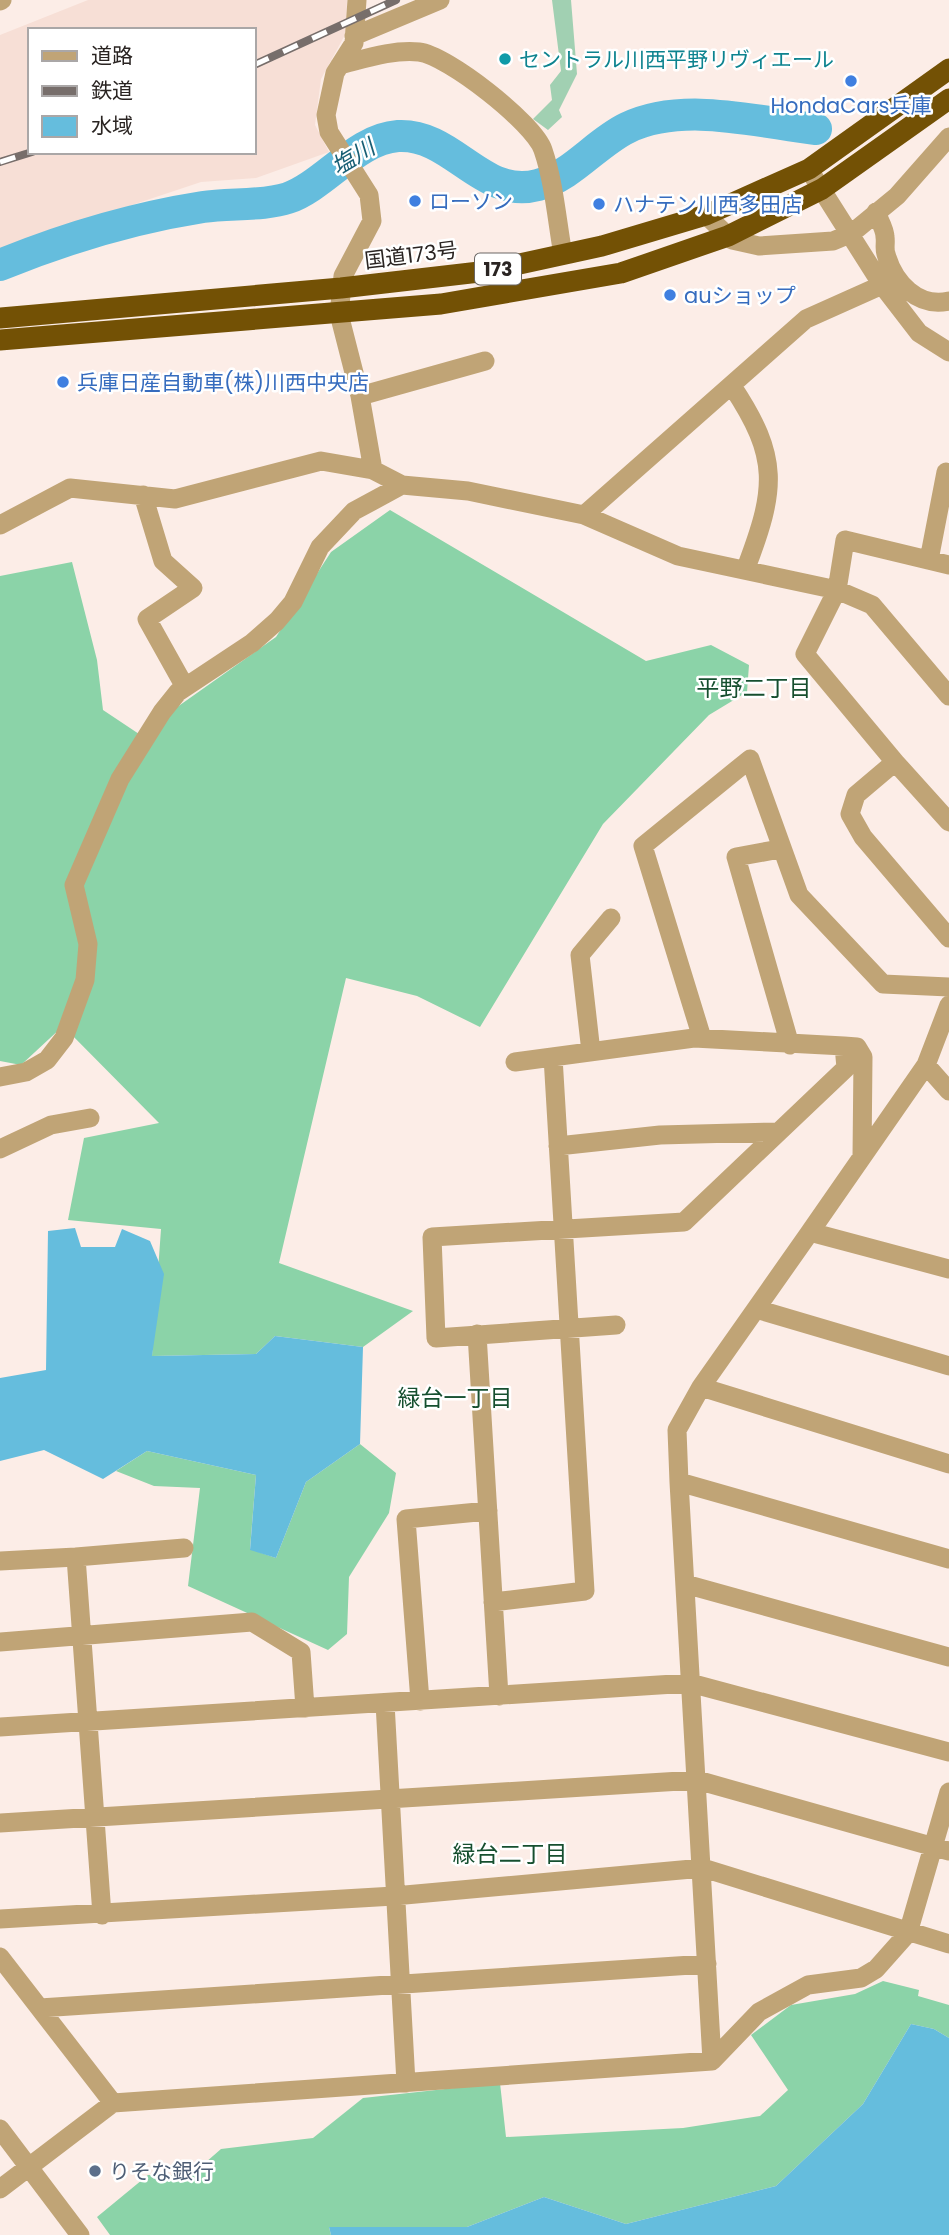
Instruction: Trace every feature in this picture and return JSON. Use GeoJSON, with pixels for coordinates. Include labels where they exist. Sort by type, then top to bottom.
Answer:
{"type":"FeatureCollection","features":[{"type":"Feature","properties":{"kind":"highway","name":"国道173号"},"geometry":{"type":"LineString","coordinates":[[0,318],[341,288],[488,271],[563,255],[706,215],[808,169],[949,69]]}},
{"type":"Feature","properties":{"kind":"highway","name":"173"},"geometry":{"type":"LineString","coordinates":[[0,340],[441,304],[621,273],[728,236],[822,189],[949,99]]}},
{"type":"Feature","properties":{"kind":"street"},"geometry":{"type":"LineString","coordinates":[[357,0],[354,36],[335,73],[326,115],[329,131],[369,195],[372,222],[354,253],[341,288],[339,314],[360,396],[373,470]]}},
{"type":"Feature","properties":{"kind":"street"},"geometry":{"type":"LineString","coordinates":[[354,36],[440,0]]}},
{"type":"Feature","properties":{"kind":"street"},"geometry":{"type":"LineString","coordinates":[[340,65],[384,55],[420,52],[492,92],[542,147],[563,255]]}},
{"type":"Feature","properties":{"kind":"street"},"geometry":{"type":"LineString","coordinates":[[706,215],[732,240],[759,246],[833,241],[852,233],[897,196],[949,137]]}},
{"type":"Feature","properties":{"kind":"street"},"geometry":{"type":"LineString","coordinates":[[808,169],[852,233],[883,285],[919,333],[949,352]]}},
{"type":"Feature","properties":{"kind":"street"},"geometry":{"type":"LineString","coordinates":[[876,212],[886,235],[885,251],[894,274],[909,292],[928,303],[949,301]]}},
{"type":"Feature","properties":{"kind":"street"},"geometry":{"type":"LineString","coordinates":[[584,515],[806,319],[883,285]]}},
{"type":"Feature","properties":{"kind":"street"},"geometry":{"type":"LineString","coordinates":[[360,396],[485,361]]}},
{"type":"Feature","properties":{"kind":"street"},"geometry":{"type":"LineString","coordinates":[[732,386],[757,424],[771,478],[761,530],[747,568]]}},
{"type":"Feature","properties":{"kind":"street"},"geometry":{"type":"LineString","coordinates":[[0,525],[70,488],[175,499],[321,461],[373,470],[402,485],[468,491],[584,515],[678,556],[747,568],[837,590],[872,605],[949,696]]}},
{"type":"Feature","properties":{"kind":"street"},"geometry":{"type":"LineString","coordinates":[[929,560],[946,472],[949,473]]}},
{"type":"Feature","properties":{"kind":"street"},"geometry":{"type":"LineString","coordinates":[[0,1077],[26,1072],[47,1060],[64,1038],[85,980],[88,944],[74,885],[120,779],[162,712],[185,687],[252,643],[277,621],[293,602],[320,547],[354,511],[402,485]]}},
{"type":"Feature","properties":{"kind":"street"},"geometry":{"type":"LineString","coordinates":[[143,495],[163,561],[193,588],[147,619],[185,687]]}},
{"type":"Feature","properties":{"kind":"street"},"geometry":{"type":"LineString","coordinates":[[949,565],[845,540],[837,590],[805,654],[949,822]]}},
{"type":"Feature","properties":{"kind":"street"},"geometry":{"type":"LineString","coordinates":[[702,1038],[643,846],[750,759],[780,849],[799,895],[883,984],[949,987]]}},
{"type":"Feature","properties":{"kind":"street"},"geometry":{"type":"LineString","coordinates":[[895,762],[856,795],[850,814],[863,837],[949,938]]}},
{"type":"Feature","properties":{"kind":"street"},"geometry":{"type":"LineString","coordinates":[[780,849],[736,856],[790,1045]]}},
{"type":"Feature","properties":{"kind":"street"},"geometry":{"type":"LineString","coordinates":[[591,1052],[580,955],[611,918]]}},
{"type":"Feature","properties":{"kind":"street"},"geometry":{"type":"LineString","coordinates":[[712,2061],[704,1868],[690,1684],[677,1430],[701,1387],[926,1065],[949,1004]]}},
{"type":"Feature","properties":{"kind":"street"},"geometry":{"type":"LineString","coordinates":[[515,1062],[702,1038],[857,1047],[863,1057],[862,1157]]}},
{"type":"Feature","properties":{"kind":"street"},"geometry":{"type":"LineString","coordinates":[[616,1325],[436,1338],[432,1237],[684,1222],[846,1068],[844,1046]]}},
{"type":"Feature","properties":{"kind":"street"},"geometry":{"type":"LineString","coordinates":[[493,1602],[585,1591],[553,1057]]}},
{"type":"Feature","properties":{"kind":"street"},"geometry":{"type":"LineString","coordinates":[[926,1065],[947,1084]]}},
{"type":"Feature","properties":{"kind":"street"},"geometry":{"type":"LineString","coordinates":[[0,1149],[51,1125],[90,1118]]}},
{"type":"Feature","properties":{"kind":"street"},"geometry":{"type":"LineString","coordinates":[[558,1146],[660,1135],[776,1132]]}},
{"type":"Feature","properties":{"kind":"street"},"geometry":{"type":"LineString","coordinates":[[810,1232],[949,1269]]}},
{"type":"Feature","properties":{"kind":"street"},"geometry":{"type":"LineString","coordinates":[[756,1309],[949,1366]]}},
{"type":"Feature","properties":{"kind":"street"},"geometry":{"type":"LineString","coordinates":[[477,1334],[499,1696]]}},
{"type":"Feature","properties":{"kind":"street"},"geometry":{"type":"LineString","coordinates":[[701,1387],[949,1464]]}},
{"type":"Feature","properties":{"kind":"street"},"geometry":{"type":"LineString","coordinates":[[679,1482],[949,1559]]}},
{"type":"Feature","properties":{"kind":"street"},"geometry":{"type":"LineString","coordinates":[[420,1700],[406,1519],[488,1511]]}},
{"type":"Feature","properties":{"kind":"street"},"geometry":{"type":"LineString","coordinates":[[0,1561],[184,1548]]}},
{"type":"Feature","properties":{"kind":"street"},"geometry":{"type":"LineString","coordinates":[[76,1557],[102,1915]]}},
{"type":"Feature","properties":{"kind":"street"},"geometry":{"type":"LineString","coordinates":[[685,1584],[949,1657]]}},
{"type":"Feature","properties":{"kind":"street"},"geometry":{"type":"LineString","coordinates":[[0,1642],[252,1622],[301,1652],[305,1708]]}},
{"type":"Feature","properties":{"kind":"street"},"geometry":{"type":"LineString","coordinates":[[0,1727],[690,1684],[949,1752]]}},
{"type":"Feature","properties":{"kind":"street"},"geometry":{"type":"LineString","coordinates":[[385,1703],[406,2083]]}},
{"type":"Feature","properties":{"kind":"street"},"geometry":{"type":"LineString","coordinates":[[0,1823],[391,1801],[697,1780],[942,1849]]}},
{"type":"Feature","properties":{"kind":"street"},"geometry":{"type":"LineString","coordinates":[[0,2189],[113,2103],[712,2061],[759,2012],[808,1985],[861,1978],[876,1969],[908,1933],[942,1849],[949,1792]]}},
{"type":"Feature","properties":{"kind":"street"},"geometry":{"type":"LineString","coordinates":[[0,1919],[394,1896],[704,1868],[949,1944]]}},
{"type":"Feature","properties":{"kind":"street"},"geometry":{"type":"LineString","coordinates":[[0,1957],[113,2103]]}},
{"type":"Feature","properties":{"kind":"street"},"geometry":{"type":"LineString","coordinates":[[40,2008],[399,1982],[707,1964]]}},
{"type":"Feature","properties":{"kind":"street"},"geometry":{"type":"LineString","coordinates":[[0,2129],[80,2235]]}},
{"type":"Feature","properties":{"kind":"shaded area"},"geometry":{"type":"Polygon","coordinates":[[[88,0],[347,0],[346,33],[321,79],[315,125],[329,152],[256,178],[201,182],[0,249],[0,35],[88,0]]]}},
{"type":"Feature","properties":{"kind":"green space"},"geometry":{"type":"Polygon","coordinates":[[[552,0],[571,0],[577,74],[559,110],[562,117],[548,130],[533,119],[552,100],[550,85],[561,71],[552,0]]]}},
{"type":"Feature","properties":{"kind":"green space"},"geometry":{"type":"Polygon","coordinates":[[[390,510],[646,661],[711,645],[749,665],[747,692],[709,715],[603,824],[480,1027],[417,996],[346,978],[279,1263],[413,1311],[363,1347],[275,1336],[256,1354],[152,1356],[161,1229],[68,1220],[84,1138],[159,1123],[63,1026],[21,1065],[0,1061],[0,576],[72,562],[97,660],[103,710],[139,734],[276,637],[331,552],[390,510]]]}},
{"type":"Feature","properties":{"kind":"green space"},"geometry":{"type":"Polygon","coordinates":[[[360,1444],[396,1473],[389,1513],[349,1577],[347,1634],[328,1650],[188,1586],[200,1488],[154,1486],[116,1471],[147,1451],[256,1475],[250,1549],[276,1558],[306,1482],[360,1444]]]}},
{"type":"Feature","properties":{"kind":"green space"},"geometry":{"type":"Polygon","coordinates":[[[883,1981],[919,1990],[918,1996],[949,2005],[949,2038],[934,2029],[911,2024],[863,2104],[776,2186],[626,2224],[544,2197],[467,2227],[329,2227],[331,2235],[110,2235],[97,2217],[148,2175],[190,2176],[221,2149],[313,2138],[363,2098],[500,2083],[506,2137],[683,2128],[760,2116],[788,2090],[751,2035],[791,2005],[855,1994],[883,1981]]]}},
{"type":"Feature","properties":{"kind":"water"},"geometry":{"type":"Polygon","coordinates":[[[75,1228],[81,1247],[115,1247],[122,1229],[150,1241],[164,1274],[152,1356],[256,1354],[275,1336],[363,1347],[360,1444],[306,1482],[276,1558],[250,1550],[256,1475],[147,1451],[103,1479],[44,1450],[0,1461],[0,1378],[46,1370],[48,1231],[75,1228]]]}},
{"type":"Feature","properties":{"kind":"water"},"geometry":{"type":"Polygon","coordinates":[[[911,2024],[934,2029],[949,2038],[949,2235],[331,2235],[329,2227],[467,2227],[544,2197],[626,2224],[776,2186],[863,2104],[911,2024]]]}},
{"type":"Feature","properties":{"kind":"waterway","name":"塩川"},"geometry":{"type":"LineString","coordinates":[[0,265],[125,223],[203,207],[288,198],[302,192],[368,145],[398,136],[418,138],[435,144],[484,175],[500,183],[518,187],[550,181],[616,134],[649,120],[672,116],[720,116],[816,129]]}},
{"type":"Feature","properties":{"kind":"railway"},"geometry":{"type":"LineString","coordinates":[[256,64],[396,0]]}},
{"type":"Feature","properties":{"kind":"railway"},"geometry":{"type":"LineString","coordinates":[[0,162],[28,153]]}},
{"type":"Feature","properties":{"kind":"place","name":"セントラル川西平野リヴィエール"},"geometry":{"type":"Point","coordinates":[505,59]}},
{"type":"Feature","properties":{"kind":"place","name":"HondaCars兵庫"},"geometry":{"type":"Point","coordinates":[851,81]}},
{"type":"Feature","properties":{"kind":"place","name":"ローソン"},"geometry":{"type":"Point","coordinates":[415,201]}},
{"type":"Feature","properties":{"kind":"place","name":"ハナテン川西多田店"},"geometry":{"type":"Point","coordinates":[599,204]}},
{"type":"Feature","properties":{"kind":"place","name":"auショップ"},"geometry":{"type":"Point","coordinates":[670,295]}},
{"type":"Feature","properties":{"kind":"place","name":"兵庫日産自動車(株)川西中央店"},"geometry":{"type":"Point","coordinates":[63,382]}},
{"type":"Feature","properties":{"kind":"place","name":"りそな銀行"},"geometry":{"type":"Point","coordinates":[95,2171]}},
{"type":"Feature","properties":{"kind":"district","name":"平野二丁目"},"geometry":{"type":"Point","coordinates":[754,688]}},
{"type":"Feature","properties":{"kind":"district","name":"緑台一丁目"},"geometry":{"type":"Point","coordinates":[455,1398]}},
{"type":"Feature","properties":{"kind":"district","name":"緑台二丁目"},"geometry":{"type":"Point","coordinates":[510,1854]}}]}
